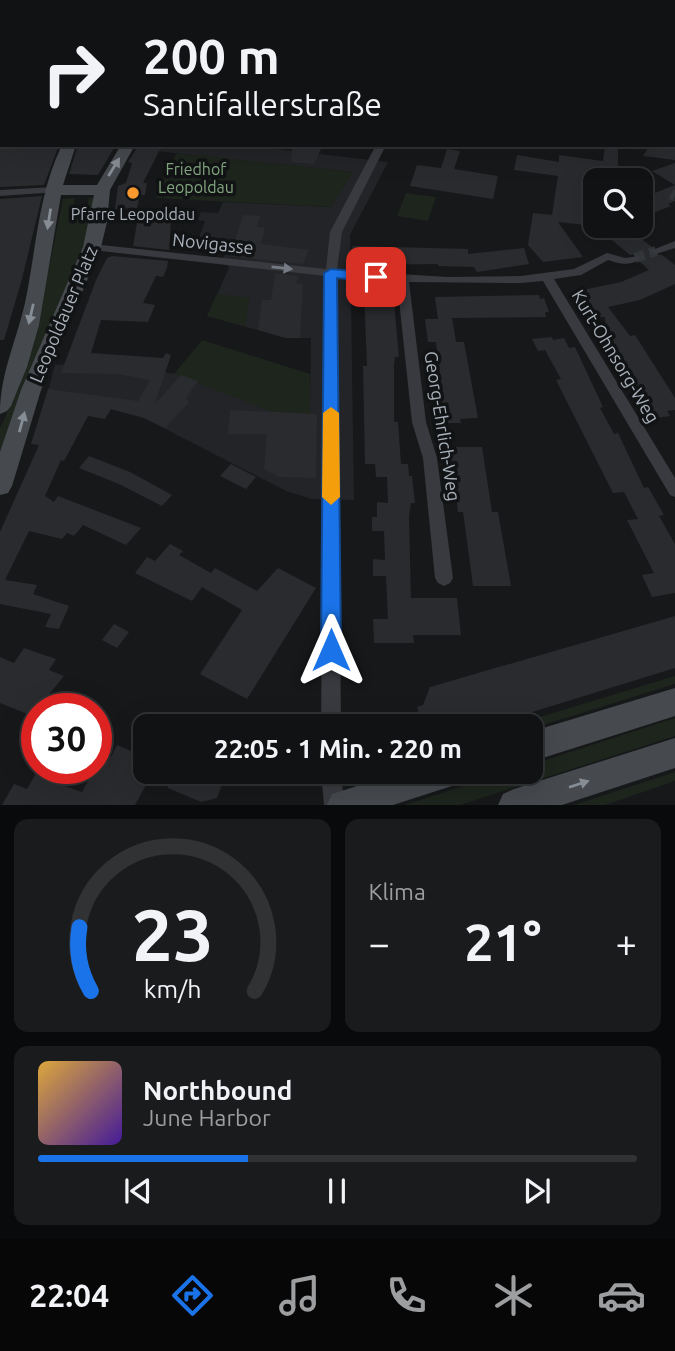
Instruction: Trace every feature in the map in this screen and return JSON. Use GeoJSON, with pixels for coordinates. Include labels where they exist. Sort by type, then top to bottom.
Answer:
{"type":"FeatureCollection","features":[{"type":"Feature","properties":{"kind":"street","name":"Leopoldauer Platz"},"geometry":{"type":"LineString","coordinates":[[0,406],[22,351],[54,190],[68,147]]}},
{"type":"Feature","properties":{"kind":"street","name":"Leopoldauer Platz"},"geometry":{"type":"LineString","coordinates":[[0,486],[31,390],[92,247],[99,222],[102,190],[127,147]]}},
{"type":"Feature","properties":{"kind":"street"},"geometry":{"type":"LineString","coordinates":[[331,714],[331,273],[336,232],[380,147]]}},
{"type":"Feature","properties":{"kind":"street"},"geometry":{"type":"LineString","coordinates":[[0,192],[102,190]]}},
{"type":"Feature","properties":{"kind":"street"},"geometry":{"type":"LineString","coordinates":[[675,244],[659,250],[675,260]]}},
{"type":"Feature","properties":{"kind":"street","name":"Novigasse"},"geometry":{"type":"LineString","coordinates":[[92,247],[403,280],[473,283],[546,276],[596,267],[607,256],[626,261],[635,258]]}},
{"type":"Feature","properties":{"kind":"street","name":"Kurt-Ohnsorg-Weg"},"geometry":{"type":"LineString","coordinates":[[546,276],[675,491]]}},
{"type":"Feature","properties":{"kind":"street","name":"Georg-Ehrlich-Weg"},"geometry":{"type":"LineString","coordinates":[[403,280],[419,422],[430,458],[444,578]]}},
{"type":"Feature","properties":{"kind":"street"},"geometry":{"type":"LineString","coordinates":[[543,743],[675,702]]}},
{"type":"Feature","properties":{"kind":"street"},"geometry":{"type":"LineString","coordinates":[[514,805],[675,753]]}},
{"type":"Feature","properties":{"kind":"street"},"geometry":{"type":"LineString","coordinates":[[332,784],[334,805]]}},
{"type":"Feature","properties":{"kind":"street"},"geometry":{"type":"LineString","coordinates":[[344,805],[411,784]]}},
{"type":"Feature","properties":{"kind":"shaded area"},"geometry":{"type":"Polygon","coordinates":[[[258,147],[388,162],[350,235],[354,500],[312,499],[286,491],[144,418],[111,409],[45,403],[55,365],[88,364],[134,367],[181,375],[310,414],[311,338],[286,338],[207,316],[229,268],[223,258],[226,251],[196,246],[205,221],[198,220],[201,212],[218,213],[223,202],[331,207],[352,172],[137,149],[258,147]]]}},
{"type":"Feature","properties":{"kind":"green space","name":"Friedhof Leopoldau"},"geometry":{"type":"Polygon","coordinates":[[[177,153],[353,172],[331,207],[156,198],[162,178],[177,153]]]}},
{"type":"Feature","properties":{"kind":"green space"},"geometry":{"type":"Polygon","coordinates":[[[406,193],[436,197],[428,221],[397,216],[406,193]]]}},
{"type":"Feature","properties":{"kind":"green space"},"geometry":{"type":"Polygon","coordinates":[[[75,198],[72,213],[86,212],[89,198],[94,198],[89,231],[0,474],[0,428],[19,387],[33,346],[63,199],[75,198]]]}},
{"type":"Feature","properties":{"kind":"green space"},"geometry":{"type":"Polygon","coordinates":[[[217,294],[250,298],[245,326],[207,316],[217,294]]]}},
{"type":"Feature","properties":{"kind":"green space"},"geometry":{"type":"Polygon","coordinates":[[[202,340],[310,374],[310,414],[278,414],[174,374],[202,340]]]}},
{"type":"Feature","properties":{"kind":"green space"},"geometry":{"type":"Polygon","coordinates":[[[675,676],[675,684],[543,725],[543,716],[675,676]]]}},
{"type":"Feature","properties":{"kind":"green space"},"geometry":{"type":"Polygon","coordinates":[[[675,718],[675,736],[543,778],[543,761],[675,718]]]}},
{"type":"Feature","properties":{"kind":"green space"},"geometry":{"type":"Polygon","coordinates":[[[675,772],[675,781],[605,805],[574,805],[675,772]]]}},
{"type":"Feature","properties":{"kind":"green space"},"geometry":{"type":"Polygon","coordinates":[[[470,784],[525,784],[460,805],[404,805],[470,784]]]}},
{"type":"Feature","properties":{"kind":"building"},"geometry":{"type":"Polygon","coordinates":[[[0,147],[58,147],[44,185],[0,187],[0,147]]]}},
{"type":"Feature","properties":{"kind":"building"},"geometry":{"type":"Polygon","coordinates":[[[77,147],[114,148],[98,175],[69,174],[77,147]]]}},
{"type":"Feature","properties":{"kind":"building"},"geometry":{"type":"Polygon","coordinates":[[[138,147],[161,147],[143,183],[147,183],[145,195],[140,195],[137,208],[115,209],[118,186],[126,183],[132,163],[128,162],[138,147]]]}},
{"type":"Feature","properties":{"kind":"building"},"geometry":{"type":"Polygon","coordinates":[[[292,147],[322,147],[314,164],[291,162],[292,147]]]}},
{"type":"Feature","properties":{"kind":"building"},"geometry":{"type":"Polygon","coordinates":[[[605,147],[618,147],[618,168],[583,168],[583,225],[558,222],[583,257],[543,262],[528,245],[533,213],[552,215],[558,176],[514,170],[517,155],[559,162],[559,155],[603,161],[605,147]]]}},
{"type":"Feature","properties":{"kind":"building"},"geometry":{"type":"Polygon","coordinates":[[[649,147],[675,147],[675,160],[643,156],[649,147]]]}},
{"type":"Feature","properties":{"kind":"building"},"geometry":{"type":"Polygon","coordinates":[[[447,149],[460,151],[454,169],[498,176],[493,199],[410,186],[417,165],[441,168],[447,149]]]}},
{"type":"Feature","properties":{"kind":"building"},"geometry":{"type":"Polygon","coordinates":[[[675,163],[675,185],[653,172],[675,163]]]}},
{"type":"Feature","properties":{"kind":"building"},"geometry":{"type":"Polygon","coordinates":[[[675,185],[675,201],[668,204],[671,206],[653,213],[653,194],[675,185]]]}},
{"type":"Feature","properties":{"kind":"building"},"geometry":{"type":"Polygon","coordinates":[[[42,196],[22,279],[4,340],[0,340],[0,199],[42,196]]]}},
{"type":"Feature","properties":{"kind":"building"},"geometry":{"type":"Polygon","coordinates":[[[243,215],[260,216],[257,227],[265,227],[261,244],[309,250],[303,264],[230,256],[243,215]]]}},
{"type":"Feature","properties":{"kind":"building"},"geometry":{"type":"Polygon","coordinates":[[[171,221],[169,250],[133,246],[137,223],[171,221]]]}},
{"type":"Feature","properties":{"kind":"building"},"geometry":{"type":"Polygon","coordinates":[[[609,238],[640,238],[652,247],[648,250],[649,253],[662,255],[675,265],[675,284],[640,300],[608,307],[630,336],[635,335],[675,398],[675,410],[667,411],[670,416],[657,418],[652,408],[646,409],[633,387],[637,387],[606,335],[605,317],[588,317],[573,299],[573,292],[621,282],[649,270],[640,262],[641,254],[630,255],[609,238]]]}},
{"type":"Feature","properties":{"kind":"building"},"geometry":{"type":"Polygon","coordinates":[[[353,246],[468,249],[468,254],[524,248],[529,264],[477,272],[474,267],[438,264],[367,265],[367,260],[348,257],[353,246]]]}},
{"type":"Feature","properties":{"kind":"building"},"geometry":{"type":"Polygon","coordinates":[[[112,256],[168,261],[167,268],[163,277],[156,276],[143,303],[155,305],[148,322],[101,320],[91,353],[163,358],[166,353],[171,355],[155,404],[181,375],[198,381],[186,398],[189,402],[165,428],[144,418],[111,409],[105,419],[88,416],[64,461],[61,460],[45,496],[54,502],[58,496],[141,528],[126,545],[83,525],[74,536],[67,533],[62,539],[29,531],[5,580],[37,585],[33,594],[69,606],[59,629],[45,627],[51,614],[0,604],[0,532],[39,445],[31,444],[48,389],[138,401],[150,380],[117,374],[61,373],[96,280],[107,258],[112,256]]]}},
{"type":"Feature","properties":{"kind":"building"},"geometry":{"type":"Polygon","coordinates":[[[275,273],[299,276],[296,283],[303,284],[300,338],[286,338],[258,330],[262,300],[271,300],[275,273]]]}},
{"type":"Feature","properties":{"kind":"building"},"geometry":{"type":"Polygon","coordinates":[[[364,292],[388,294],[388,303],[394,303],[399,357],[395,357],[394,366],[394,422],[398,422],[401,464],[408,464],[409,476],[412,476],[415,503],[411,503],[409,517],[411,598],[457,598],[461,635],[413,635],[414,643],[374,643],[373,619],[388,619],[386,576],[373,576],[373,559],[385,560],[384,531],[372,531],[372,517],[377,517],[377,502],[388,503],[387,477],[376,477],[375,464],[365,464],[363,366],[367,366],[364,292]]]}},
{"type":"Feature","properties":{"kind":"building"},"geometry":{"type":"Polygon","coordinates":[[[539,295],[540,299],[544,298],[549,312],[545,312],[546,317],[452,318],[456,342],[464,342],[478,418],[460,419],[461,423],[448,423],[446,413],[440,413],[438,391],[442,391],[436,342],[428,342],[425,319],[438,319],[435,297],[539,295]]]}},
{"type":"Feature","properties":{"kind":"building"},"geometry":{"type":"Polygon","coordinates":[[[552,337],[553,340],[564,338],[569,348],[575,347],[603,407],[600,408],[614,434],[618,433],[644,488],[648,487],[664,515],[659,516],[675,544],[675,593],[652,597],[642,575],[654,573],[627,520],[638,519],[624,492],[613,493],[556,380],[561,379],[545,350],[538,351],[532,339],[552,337]]]}},
{"type":"Feature","properties":{"kind":"building"},"geometry":{"type":"Polygon","coordinates":[[[230,410],[317,414],[316,478],[278,477],[264,469],[267,434],[228,434],[230,410]]]}},
{"type":"Feature","properties":{"kind":"building"},"geometry":{"type":"Polygon","coordinates":[[[450,447],[482,447],[492,512],[498,512],[511,586],[473,586],[463,512],[458,512],[450,447]]]}},
{"type":"Feature","properties":{"kind":"building"},"geometry":{"type":"Polygon","coordinates":[[[89,456],[130,472],[172,495],[162,506],[119,484],[79,468],[89,456]]]}},
{"type":"Feature","properties":{"kind":"building"},"geometry":{"type":"Polygon","coordinates":[[[231,464],[256,477],[246,489],[220,476],[231,464]]]}},
{"type":"Feature","properties":{"kind":"building"},"geometry":{"type":"Polygon","coordinates":[[[170,544],[183,551],[179,555],[211,573],[215,568],[257,591],[278,568],[316,588],[247,699],[200,674],[242,610],[202,587],[192,601],[135,573],[147,557],[155,561],[170,544]]]}},
{"type":"Feature","properties":{"kind":"building"},"geometry":{"type":"Polygon","coordinates":[[[675,616],[675,668],[526,714],[419,714],[417,707],[423,705],[430,687],[675,616]]]}},
{"type":"Feature","properties":{"kind":"building"},"geometry":{"type":"Polygon","coordinates":[[[114,624],[129,632],[117,648],[102,640],[114,624]]]}},
{"type":"Feature","properties":{"kind":"building"},"geometry":{"type":"Polygon","coordinates":[[[24,648],[56,659],[49,670],[64,676],[50,693],[21,693],[21,711],[0,703],[0,657],[14,663],[24,648]]]}},
{"type":"Feature","properties":{"kind":"building"},"geometry":{"type":"Polygon","coordinates":[[[117,745],[133,752],[133,784],[146,784],[135,805],[2,805],[14,784],[27,789],[30,784],[59,784],[82,792],[86,784],[112,784],[112,755],[117,745]]]}},
{"type":"Feature","properties":{"kind":"building"},"geometry":{"type":"Polygon","coordinates":[[[167,784],[222,784],[217,798],[201,802],[168,788],[167,784]]]}},
{"type":"Feature","properties":{"kind":"tunnel"},"geometry":{"type":"LineString","coordinates":[[671,194],[675,196]]}},
{"type":"Feature","properties":{"kind":"tunnel"},"geometry":{"type":"LineString","coordinates":[[635,258],[656,251]]}},
{"type":"Feature","properties":{"kind":"slow traffic"},"geometry":{"type":"LineString","coordinates":[[331,413],[331,497]]}},
{"type":"Feature","properties":{"kind":"place","name":"Pfarre Leopoldau"},"geometry":{"type":"Point","coordinates":[133,193]}},
{"type":"Feature","properties":{"kind":"route"},"geometry":{"type":"LineString","coordinates":[[331,650],[331,273],[376,277]]}}]}
